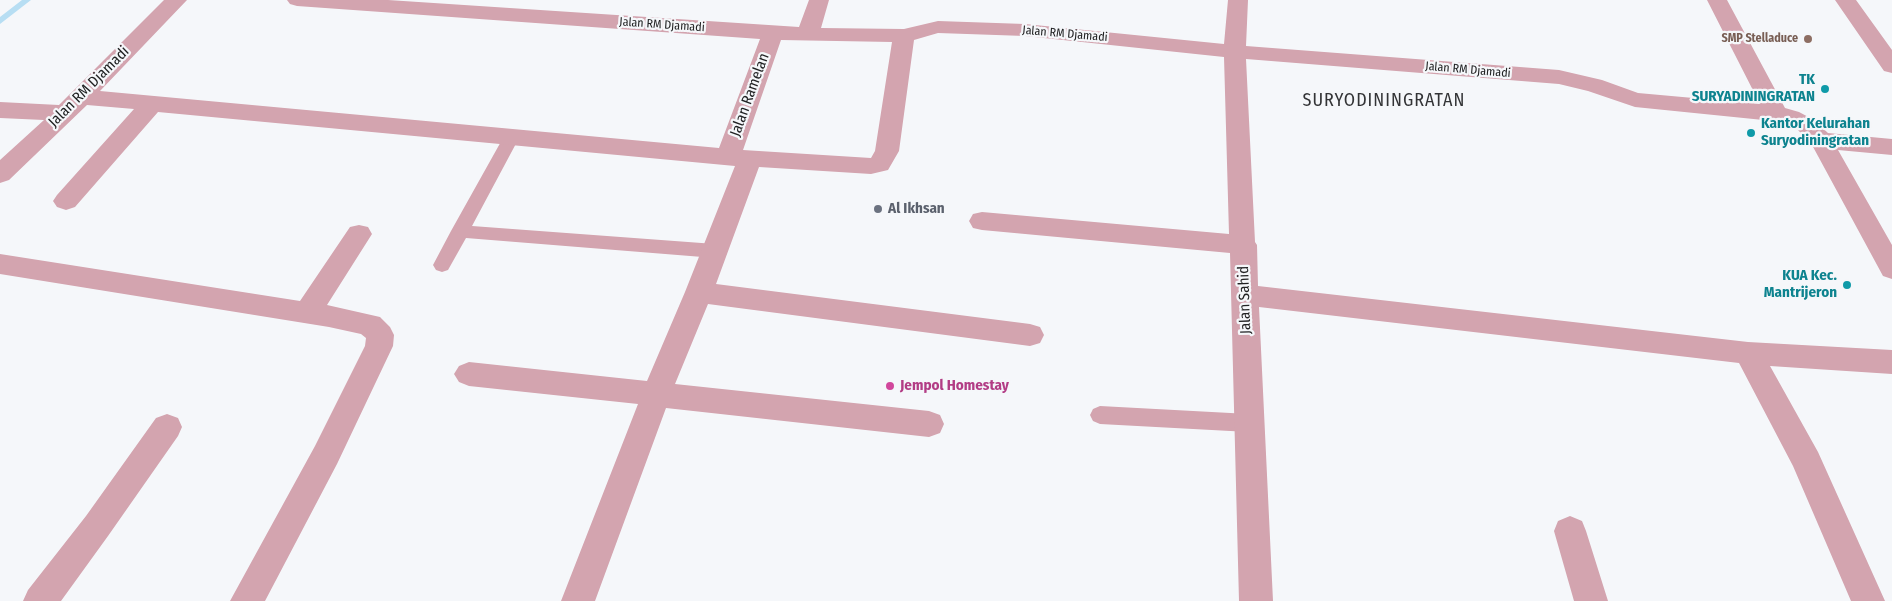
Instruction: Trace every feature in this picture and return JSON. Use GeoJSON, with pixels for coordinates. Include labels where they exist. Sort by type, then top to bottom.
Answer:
{"type":"FeatureCollection","features":[{"type":"Feature","properties":{"kind":"street","name":"Jalan RM Djamadi"},"geometry":{"type":"LineString","coordinates":[[0,174],[74,105],[168,7],[177,0]]}},
{"type":"Feature","properties":{"kind":"street","name":"Jalan RM Djamadi"},"geometry":{"type":"LineString","coordinates":[[308,0],[773,33],[904,36],[938,27],[1024,30],[1559,77],[1594,85],[1635,100],[1776,113],[1791,117],[1806,125],[1821,140],[1892,269]]}},
{"type":"Feature","properties":{"kind":"street"},"geometry":{"type":"LineString","coordinates":[[808,34],[818,0]]}},
{"type":"Feature","properties":{"kind":"street","name":"Jalan Sahid"},"geometry":{"type":"LineString","coordinates":[[1238,0],[1235,50],[1244,245],[1256,601]]}},
{"type":"Feature","properties":{"kind":"street"},"geometry":{"type":"LineString","coordinates":[[1717,0],[1776,113]]}},
{"type":"Feature","properties":{"kind":"street"},"geometry":{"type":"LineString","coordinates":[[1845,0],[1892,66]]}},
{"type":"Feature","properties":{"kind":"street","name":"Jalan Ramelan"},"geometry":{"type":"LineString","coordinates":[[578,601],[656,395],[715,251],[773,33]]}},
{"type":"Feature","properties":{"kind":"street"},"geometry":{"type":"LineString","coordinates":[[0,110],[74,105],[153,103],[511,138],[739,158],[862,166],[880,164],[884,158],[890,139],[904,36]]}},
{"type":"Feature","properties":{"kind":"street"},"geometry":{"type":"LineString","coordinates":[[66,201],[153,103]]}},
{"type":"Feature","properties":{"kind":"street"},"geometry":{"type":"LineString","coordinates":[[1821,140],[1892,147]]}},
{"type":"Feature","properties":{"kind":"street"},"geometry":{"type":"LineString","coordinates":[[982,221],[1244,245]]}},
{"type":"Feature","properties":{"kind":"street"},"geometry":{"type":"LineString","coordinates":[[307,313],[359,234]]}},
{"type":"Feature","properties":{"kind":"street"},"geometry":{"type":"LineString","coordinates":[[0,264],[307,313],[370,325],[380,335],[379,346],[326,455],[247,601]]}},
{"type":"Feature","properties":{"kind":"street"},"geometry":{"type":"LineString","coordinates":[[699,292],[1030,336]]}},
{"type":"Feature","properties":{"kind":"street"},"geometry":{"type":"LineString","coordinates":[[1245,295],[1748,353],[1892,362]]}},
{"type":"Feature","properties":{"kind":"street"},"geometry":{"type":"LineString","coordinates":[[1748,353],[1807,461],[1868,601]]}},
{"type":"Feature","properties":{"kind":"street"},"geometry":{"type":"LineString","coordinates":[[470,374],[929,424]]}},
{"type":"Feature","properties":{"kind":"street"},"geometry":{"type":"LineString","coordinates":[[40,601],[97,526],[167,426]]}},
{"type":"Feature","properties":{"kind":"street"},"geometry":{"type":"LineString","coordinates":[[1570,532],[1591,601]]}},
{"type":"Feature","properties":{"kind":"lane"},"geometry":{"type":"LineString","coordinates":[[442,265],[511,138]]}},
{"type":"Feature","properties":{"kind":"lane"},"geometry":{"type":"LineString","coordinates":[[460,231],[715,251]]}},
{"type":"Feature","properties":{"kind":"lane"},"geometry":{"type":"LineString","coordinates":[[1100,415],[1250,423]]}},
{"type":"Feature","properties":{"kind":"waterway"},"geometry":{"type":"LineString","coordinates":[[0,21],[27,0]]}},
{"type":"Feature","properties":{"kind":"place","name":"SMP Stelladuce"},"geometry":{"type":"Point","coordinates":[1808,39]}},
{"type":"Feature","properties":{"kind":"place","name":"TK SURYADININGRATAN"},"geometry":{"type":"Point","coordinates":[1825,89]}},
{"type":"Feature","properties":{"kind":"place","name":"Kantor Kelurahan Suryodiningratan"},"geometry":{"type":"Point","coordinates":[1751,133]}},
{"type":"Feature","properties":{"kind":"place","name":"Al Ikhsan"},"geometry":{"type":"Point","coordinates":[878,209]}},
{"type":"Feature","properties":{"kind":"place","name":"KUA Kec. Mantrijeron"},"geometry":{"type":"Point","coordinates":[1847,285]}},
{"type":"Feature","properties":{"kind":"place","name":"Jempol Homestay"},"geometry":{"type":"Point","coordinates":[890,386]}},
{"type":"Feature","properties":{"kind":"district","name":"SURYODININGRATAN"},"geometry":{"type":"Point","coordinates":[1384,101]}}]}
